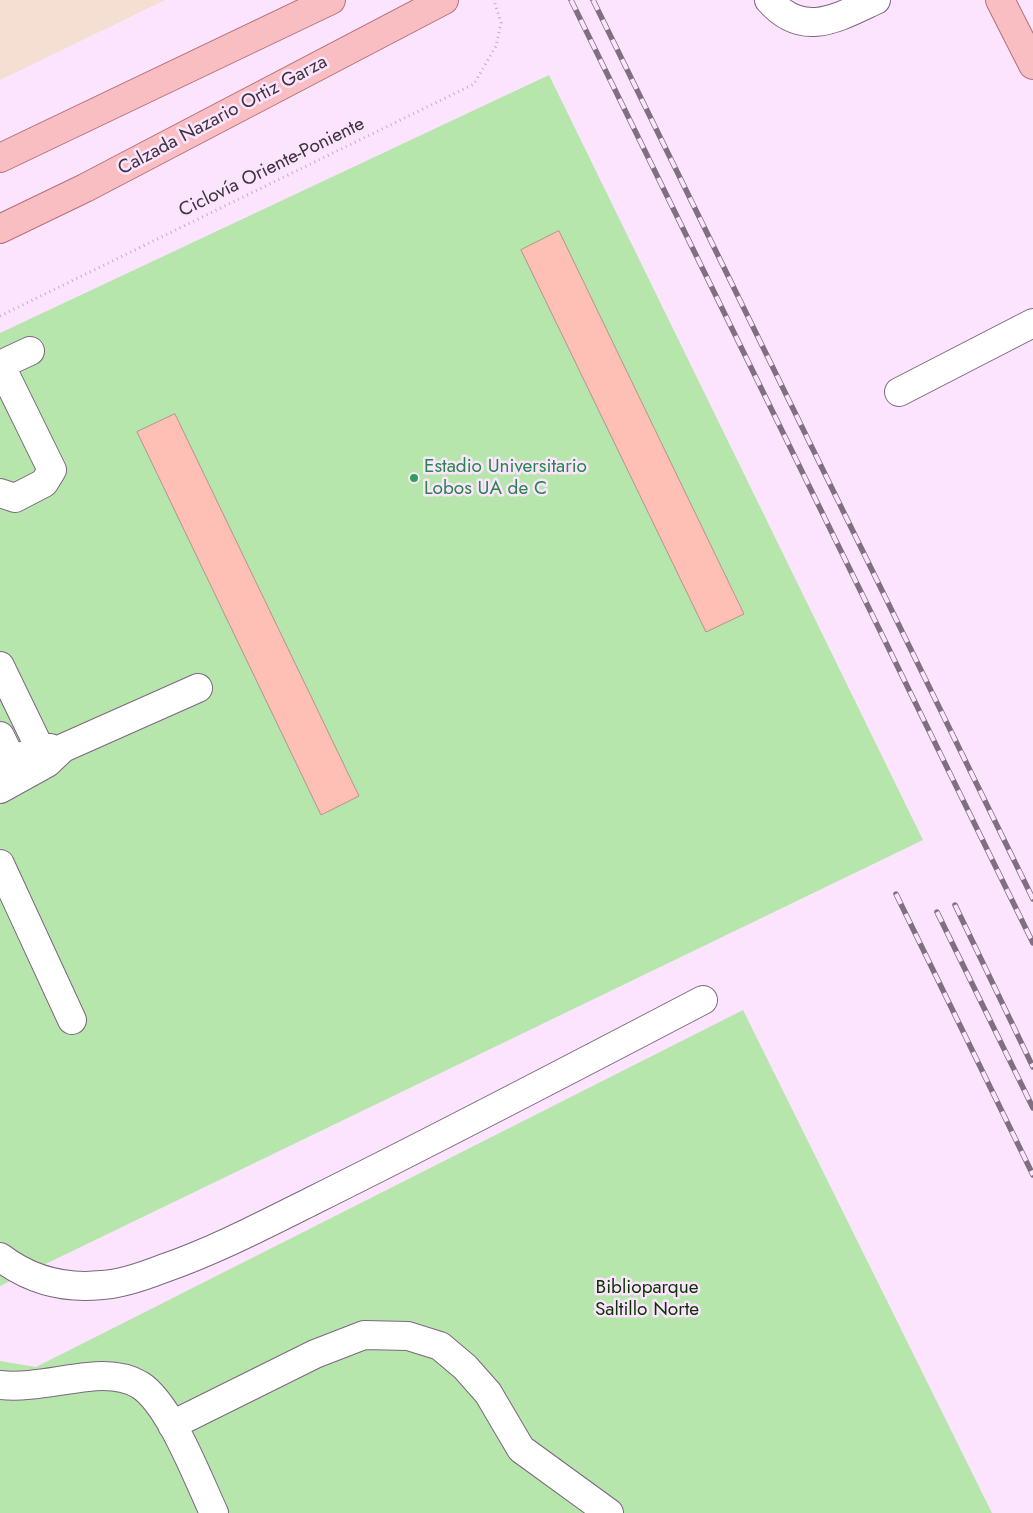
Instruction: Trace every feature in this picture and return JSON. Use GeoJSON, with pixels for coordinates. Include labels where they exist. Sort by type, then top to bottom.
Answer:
{"type":"FeatureCollection","features":[{"type":"Feature","properties":{"kind":"main road"},"geometry":{"type":"LineString","coordinates":[[0,158],[331,0]]}},
{"type":"Feature","properties":{"kind":"main road","name":"Calzada Nazario Ortiz Garza"},"geometry":{"type":"LineString","coordinates":[[0,229],[85,188],[444,0]]}},
{"type":"Feature","properties":{"kind":"main road"},"geometry":{"type":"LineString","coordinates":[[1000,0],[1033,65]]}},
{"type":"Feature","properties":{"kind":"lane"},"geometry":{"type":"LineString","coordinates":[[769,0],[788,17],[808,22],[826,22],[876,0]]}},
{"type":"Feature","properties":{"kind":"lane"},"geometry":{"type":"LineString","coordinates":[[899,392],[1033,323]]}},
{"type":"Feature","properties":{"kind":"lane"},"geometry":{"type":"LineString","coordinates":[[0,493],[16,498],[44,483],[52,470],[0,364],[30,351]]}},
{"type":"Feature","properties":{"kind":"lane"},"geometry":{"type":"LineString","coordinates":[[0,666],[51,753]]}},
{"type":"Feature","properties":{"kind":"lane"},"geometry":{"type":"LineString","coordinates":[[0,736],[8,773],[198,688]]}},
{"type":"Feature","properties":{"kind":"lane"},"geometry":{"type":"LineString","coordinates":[[0,864],[72,1020]]}},
{"type":"Feature","properties":{"kind":"lane"},"geometry":{"type":"LineString","coordinates":[[0,1257],[34,1277],[56,1284],[82,1286],[104,1285],[146,1275],[183,1262],[226,1244],[464,1126],[703,1000]]}},
{"type":"Feature","properties":{"kind":"lane"},"geometry":{"type":"LineString","coordinates":[[172,1425],[315,1354],[364,1335],[408,1336],[440,1346],[465,1367],[488,1394],[521,1450],[609,1513]]}},
{"type":"Feature","properties":{"kind":"lane"},"geometry":{"type":"LineString","coordinates":[[0,1385],[33,1384],[88,1376],[118,1377],[139,1384],[157,1399],[172,1425],[214,1513]]}},
{"type":"Feature","properties":{"kind":"path","name":"Ciclovía Oriente-Poniente"},"geometry":{"type":"LineString","coordinates":[[0,316],[474,84],[496,46],[501,23],[494,0]]}},
{"type":"Feature","properties":{"kind":"shaded area"},"geometry":{"type":"Polygon","coordinates":[[[0,0],[165,0],[0,80],[0,0]]]}},
{"type":"Feature","properties":{"kind":"green space"},"geometry":{"type":"Polygon","coordinates":[[[549,75],[923,840],[0,1286],[0,333],[549,75]]]}},
{"type":"Feature","properties":{"kind":"green space","name":"Biblioparque Saltillo Norte"},"geometry":{"type":"Polygon","coordinates":[[[743,1010],[992,1513],[0,1513],[0,1361],[36,1367],[743,1010]]]}},
{"type":"Feature","properties":{"kind":"building"},"geometry":{"type":"Polygon","coordinates":[[[559,231],[744,614],[706,632],[521,250],[559,231]]]}},
{"type":"Feature","properties":{"kind":"building"},"geometry":{"type":"Polygon","coordinates":[[[175,414],[359,796],[321,815],[137,432],[175,414]]]}},
{"type":"Feature","properties":{"kind":"railway"},"geometry":{"type":"LineString","coordinates":[[571,0],[1033,943]]}},
{"type":"Feature","properties":{"kind":"railway"},"geometry":{"type":"LineString","coordinates":[[593,0],[1033,899]]}},
{"type":"Feature","properties":{"kind":"railway"},"geometry":{"type":"LineString","coordinates":[[896,894],[1033,1175]]}},
{"type":"Feature","properties":{"kind":"railway"},"geometry":{"type":"LineString","coordinates":[[955,905],[1033,1067]]}},
{"type":"Feature","properties":{"kind":"railway"},"geometry":{"type":"LineString","coordinates":[[937,912],[1033,1108]]}},
{"type":"Feature","properties":{"kind":"place","name":"Estadio Universitario Lobos UA de C"},"geometry":{"type":"Point","coordinates":[414,478]}}]}
